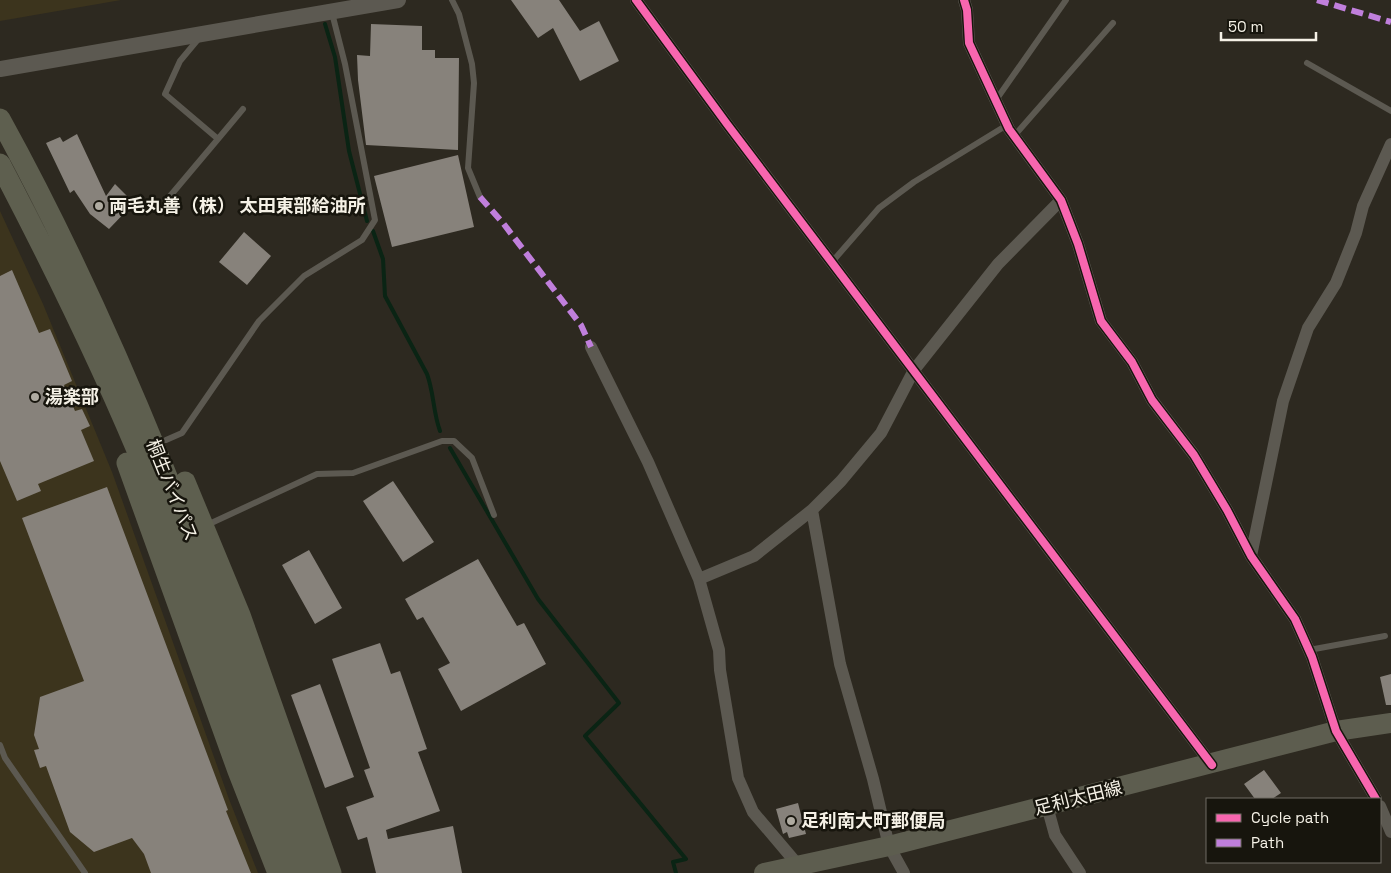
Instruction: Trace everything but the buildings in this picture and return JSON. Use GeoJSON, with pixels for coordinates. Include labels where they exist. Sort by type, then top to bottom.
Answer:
{"type":"FeatureCollection","features":[{"type":"Feature","properties":{"kind":"highway","name":"桐生バイパス"},"geometry":{"type":"LineString","coordinates":[[0,118],[43,197],[170,481],[316,873]]}},
{"type":"Feature","properties":{"kind":"highway","name":"桐生バイパス"},"geometry":{"type":"LineString","coordinates":[[0,164],[66,294],[148,478],[205,623],[296,873]]}},
{"type":"Feature","properties":{"kind":"highway"},"geometry":{"type":"LineString","coordinates":[[66,294],[89,367],[126,458],[238,771],[278,873]]}},
{"type":"Feature","properties":{"kind":"highway"},"geometry":{"type":"LineString","coordinates":[[96,312],[132,366],[203,526],[240,615],[331,873]]}},
{"type":"Feature","properties":{"kind":"main road","name":"足利太田線"},"geometry":{"type":"LineString","coordinates":[[764,873],[799,869],[1336,732],[1391,723]]}},
{"type":"Feature","properties":{"kind":"street"},"geometry":{"type":"LineString","coordinates":[[0,69],[398,0]]}},
{"type":"Feature","properties":{"kind":"street"},"geometry":{"type":"LineString","coordinates":[[636,0],[732,132],[1212,765]]}},
{"type":"Feature","properties":{"kind":"street"},"geometry":{"type":"LineString","coordinates":[[964,0],[967,10],[969,43],[1010,131],[1061,200],[1078,244],[1101,321],[1132,362],[1152,400],[1194,455],[1228,510],[1251,556],[1295,619],[1309,650],[1336,732],[1375,798]]}},
{"type":"Feature","properties":{"kind":"street"},"geometry":{"type":"LineString","coordinates":[[1251,556],[1283,402],[1308,328],[1336,283],[1356,233],[1363,206],[1391,144]]}},
{"type":"Feature","properties":{"kind":"street"},"geometry":{"type":"LineString","coordinates":[[699,579],[754,556],[812,510],[841,481],[881,433],[914,370],[998,264],[1061,200]]}},
{"type":"Feature","properties":{"kind":"street"},"geometry":{"type":"LineString","coordinates":[[591,347],[648,462],[699,579],[719,650],[720,670],[738,778],[753,812],[799,869]]}},
{"type":"Feature","properties":{"kind":"street"},"geometry":{"type":"LineString","coordinates":[[812,510],[840,664],[889,846],[904,873]]}},
{"type":"Feature","properties":{"kind":"street"},"geometry":{"type":"LineString","coordinates":[[1047,806],[1055,835],[1080,873]]}},
{"type":"Feature","properties":{"kind":"street"},"geometry":{"type":"LineString","coordinates":[[1381,808],[1391,832]]}},
{"type":"Feature","properties":{"kind":"lane"},"geometry":{"type":"LineString","coordinates":[[452,0],[459,14],[472,64],[474,83],[468,168],[480,197]]}},
{"type":"Feature","properties":{"kind":"lane"},"geometry":{"type":"LineString","coordinates":[[996,100],[1066,0]]}},
{"type":"Feature","properties":{"kind":"lane"},"geometry":{"type":"LineString","coordinates":[[166,440],[182,433],[259,321],[304,276],[362,240],[375,220],[345,64],[332,12]]}},
{"type":"Feature","properties":{"kind":"lane"},"geometry":{"type":"LineString","coordinates":[[832,262],[879,208],[914,182],[1010,131],[1114,23]]}},
{"type":"Feature","properties":{"kind":"lane"},"geometry":{"type":"LineString","coordinates":[[202,34],[180,61],[165,94],[218,139]]}},
{"type":"Feature","properties":{"kind":"lane"},"geometry":{"type":"LineString","coordinates":[[1307,63],[1391,111]]}},
{"type":"Feature","properties":{"kind":"lane"},"geometry":{"type":"LineString","coordinates":[[165,202],[244,109]]}},
{"type":"Feature","properties":{"kind":"lane"},"geometry":{"type":"LineString","coordinates":[[203,526],[317,474],[353,473],[442,441],[454,441],[472,458],[494,515]]}},
{"type":"Feature","properties":{"kind":"lane"},"geometry":{"type":"LineString","coordinates":[[1309,650],[1384,636]]}},
{"type":"Feature","properties":{"kind":"lane"},"geometry":{"type":"LineString","coordinates":[[0,745],[5,758],[85,873]]}},
{"type":"Feature","properties":{"kind":"shaded area"},"geometry":{"type":"Polygon","coordinates":[[[0,0],[121,0],[0,21],[0,0]]]}},
{"type":"Feature","properties":{"kind":"shaded area"},"geometry":{"type":"Polygon","coordinates":[[[0,211],[43,304],[112,472],[229,799],[258,873],[0,873],[0,211]]]}},
{"type":"Feature","properties":{"kind":"waterway"},"geometry":{"type":"LineString","coordinates":[[325,24],[335,57],[349,151],[367,221]]}},
{"type":"Feature","properties":{"kind":"waterway"},"geometry":{"type":"LineString","coordinates":[[373,231],[383,259],[385,296],[427,374],[440,431]]}},
{"type":"Feature","properties":{"kind":"waterway"},"geometry":{"type":"LineString","coordinates":[[450,448],[538,599],[619,703],[585,736],[686,859],[673,862],[676,873]]}},
{"type":"Feature","properties":{"kind":"marked path"},"geometry":{"type":"LineString","coordinates":[[1317,0],[1391,22]]}},
{"type":"Feature","properties":{"kind":"marked path"},"geometry":{"type":"LineString","coordinates":[[480,197],[503,223],[581,325],[591,347]]}},
{"type":"Feature","properties":{"kind":"cycle path"},"geometry":{"type":"LineString","coordinates":[[636,0],[727,124],[1212,765]]}},
{"type":"Feature","properties":{"kind":"cycle path"},"geometry":{"type":"LineString","coordinates":[[964,0],[967,10],[969,43],[1009,129],[1061,200],[1078,244],[1101,321],[1132,362],[1152,400],[1194,455],[1227,510],[1251,556],[1295,619],[1312,657],[1336,731],[1375,798]]}},
{"type":"Feature","properties":{"kind":"place","name":"両毛丸善（株） 太田東部給油所"},"geometry":{"type":"Point","coordinates":[99,206]}},
{"type":"Feature","properties":{"kind":"place","name":"湯楽部"},"geometry":{"type":"Point","coordinates":[35,397]}},
{"type":"Feature","properties":{"kind":"place","name":"足利南大町郵便局"},"geometry":{"type":"Point","coordinates":[791,821]}}]}
